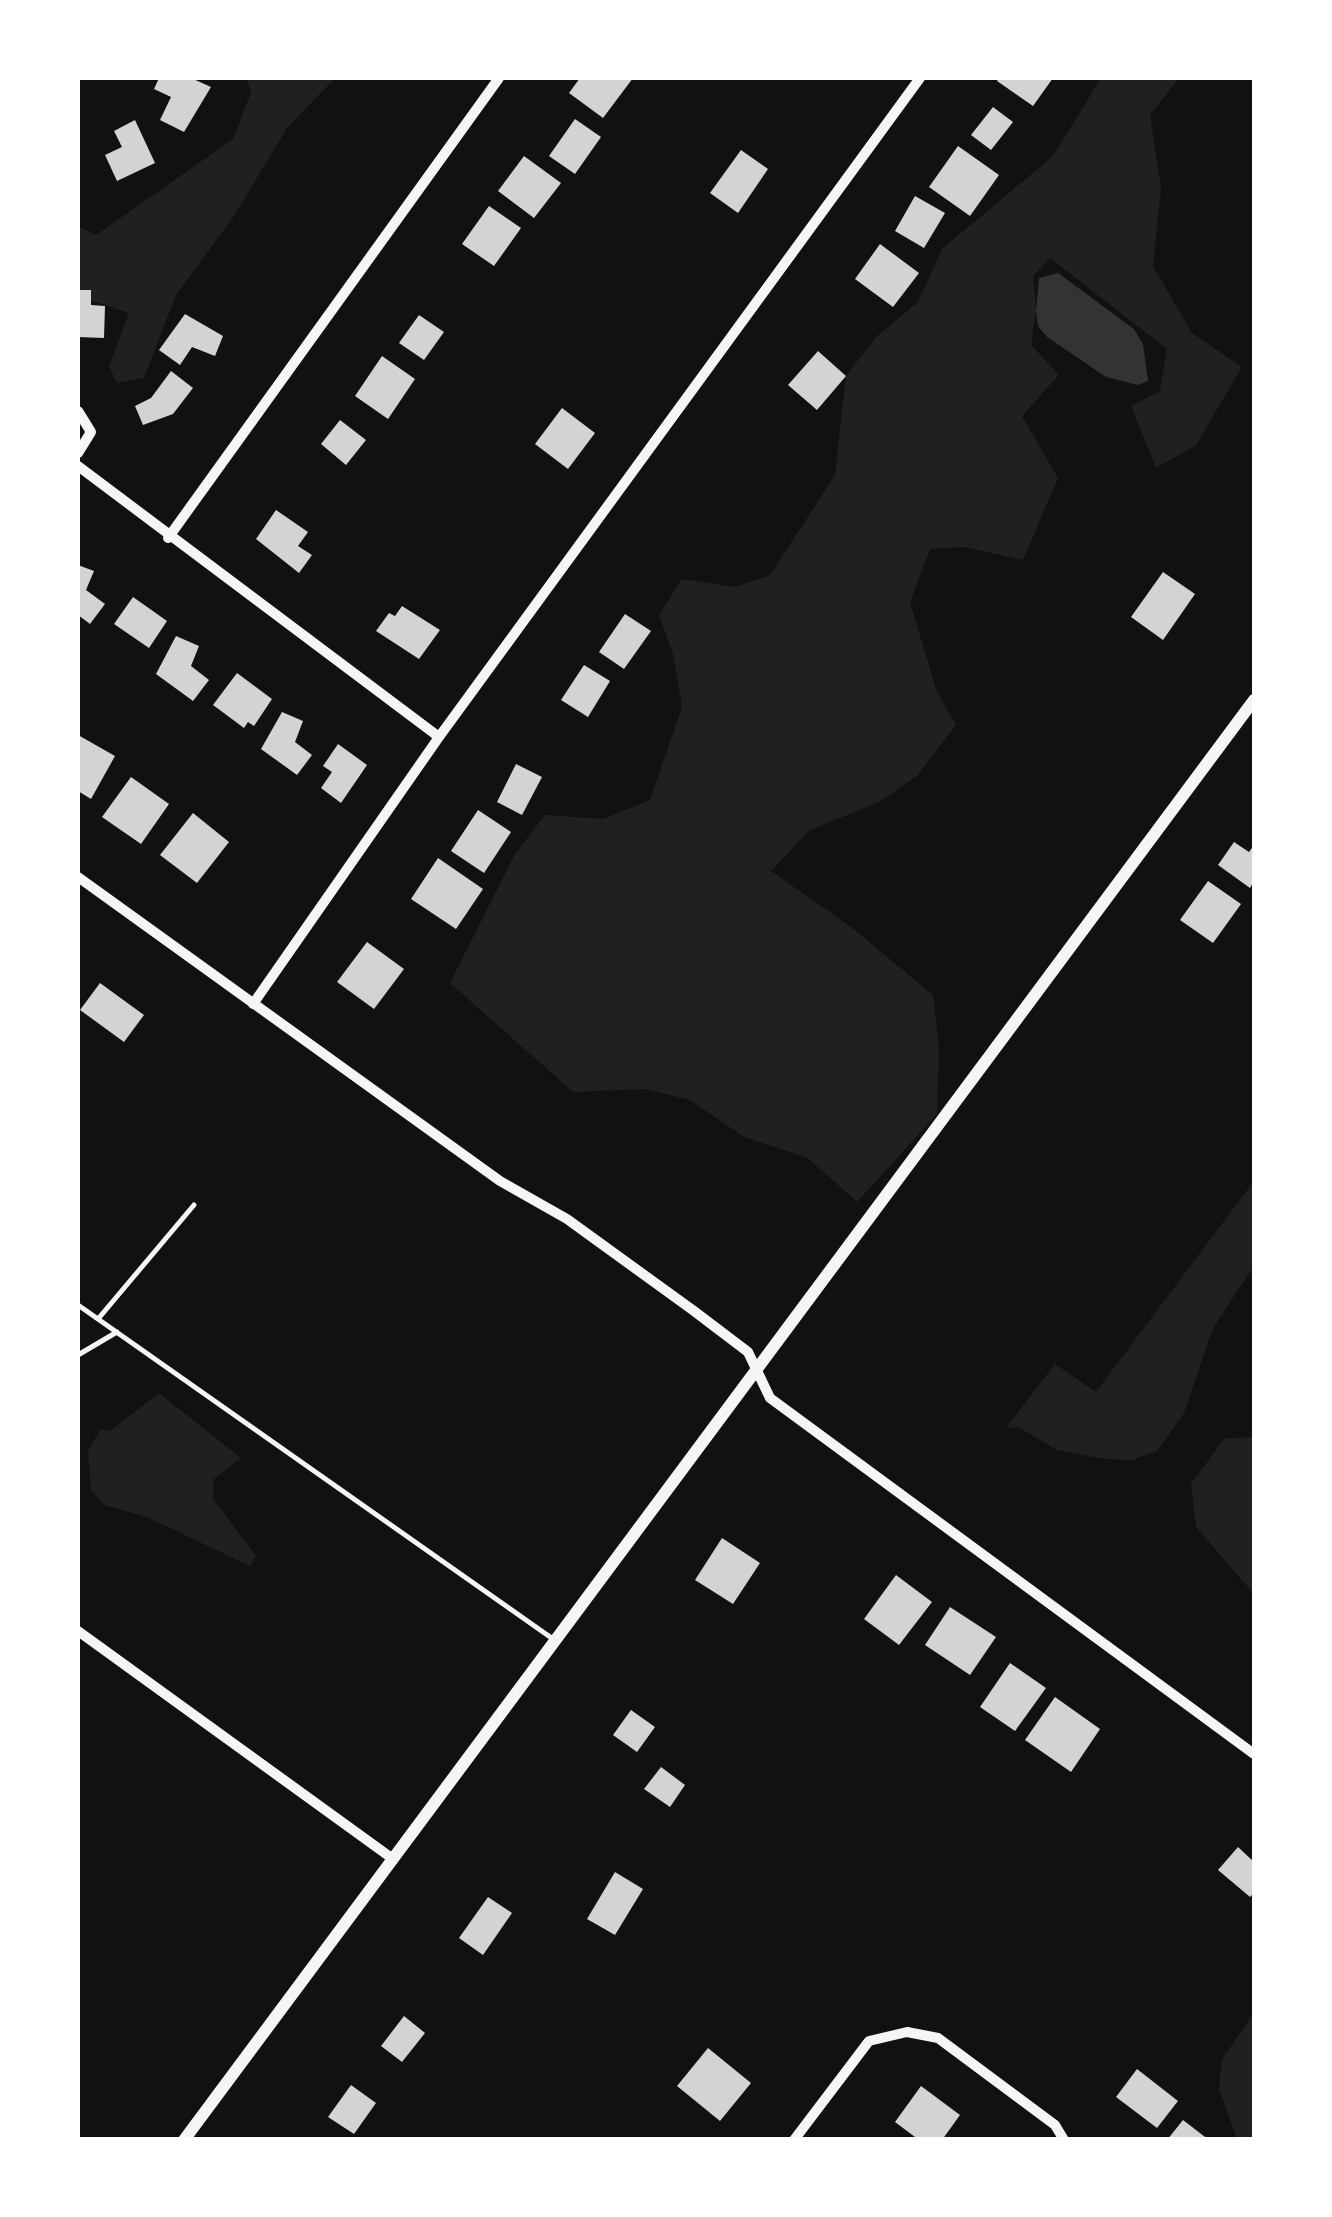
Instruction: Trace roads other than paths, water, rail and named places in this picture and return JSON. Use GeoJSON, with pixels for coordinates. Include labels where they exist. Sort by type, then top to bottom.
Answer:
{"type":"FeatureCollection","features":[{"type":"Feature","properties":{"kind":"street"},"geometry":{"type":"LineString","coordinates":[[168,538],[499,78]]}},
{"type":"Feature","properties":{"kind":"street"},"geometry":{"type":"LineString","coordinates":[[253,1004],[439,737],[920,78]]}},
{"type":"Feature","properties":{"kind":"street"},"geometry":{"type":"LineString","coordinates":[[78,410],[91,432],[78,453]]}},
{"type":"Feature","properties":{"kind":"street"},"geometry":{"type":"LineString","coordinates":[[78,466],[168,538],[439,737]]}},
{"type":"Feature","properties":{"kind":"street"},"geometry":{"type":"LineString","coordinates":[[184,2140],[1253,705]]}},
{"type":"Feature","properties":{"kind":"street"},"geometry":{"type":"LineString","coordinates":[[78,877],[500,1181],[566,1219],[694,1311],[748,1352],[770,1398],[1254,1754]]}},
{"type":"Feature","properties":{"kind":"street"},"geometry":{"type":"LineString","coordinates":[[78,1631],[393,1859]]}},
{"type":"Feature","properties":{"kind":"street"},"geometry":{"type":"LineString","coordinates":[[794,2140],[869,2042],[907,2032],[938,2038],[1055,2125],[1064,2140]]}},
{"type":"Feature","properties":{"kind":"lane"},"geometry":{"type":"LineString","coordinates":[[98,1319],[194,1205]]}},
{"type":"Feature","properties":{"kind":"lane"},"geometry":{"type":"LineString","coordinates":[[78,1304],[556,1641]]}},
{"type":"Feature","properties":{"kind":"lane"},"geometry":{"type":"LineString","coordinates":[[78,1355],[117,1332]]}}]}
